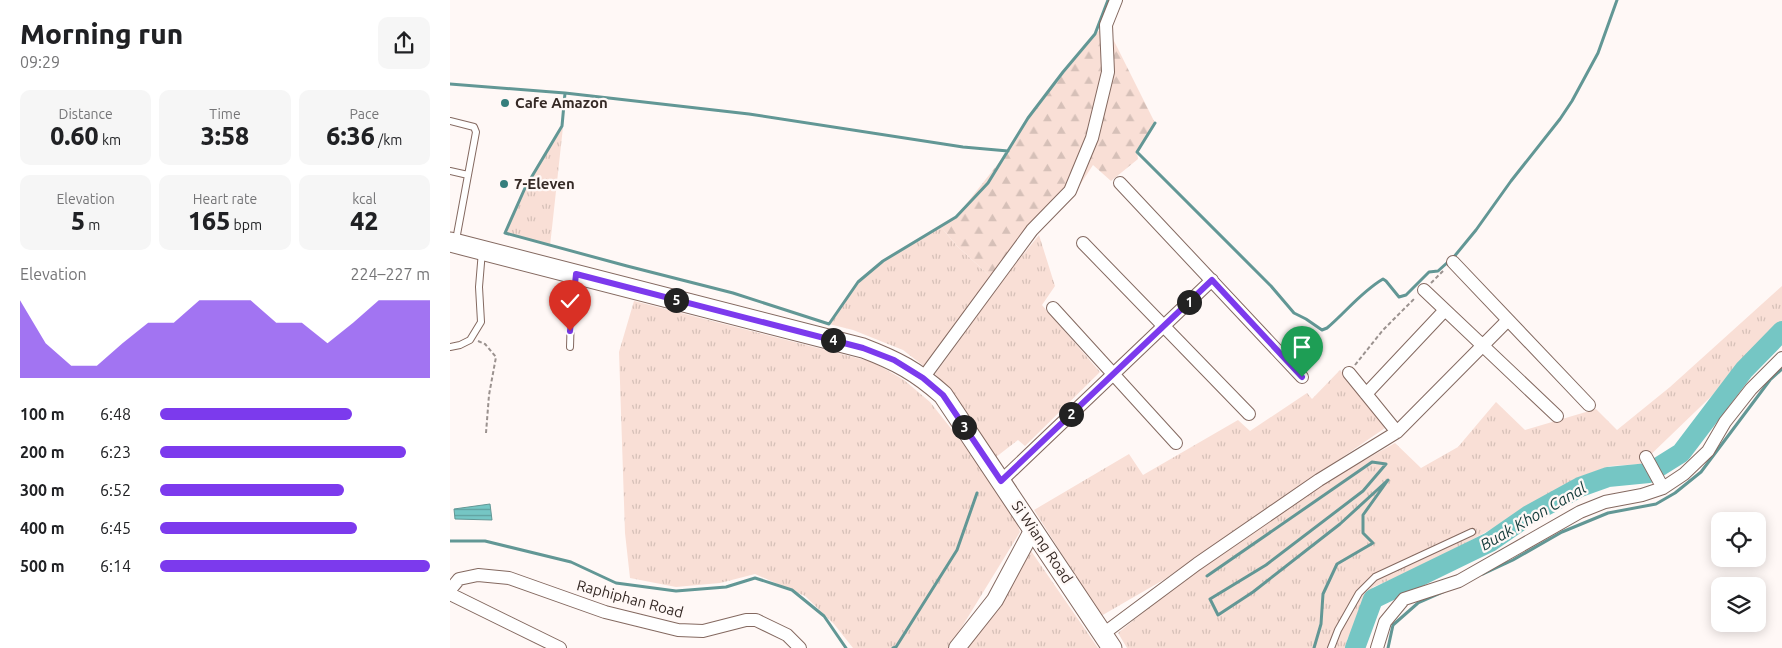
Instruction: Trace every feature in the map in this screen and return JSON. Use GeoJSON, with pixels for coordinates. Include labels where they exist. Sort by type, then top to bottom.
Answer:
{"type":"FeatureCollection","features":[{"type":"Feature","properties":{"kind":"main road","name":"Si Wiang Road"},"geometry":{"type":"LineString","coordinates":[[453,242],[863,348],[894,360],[923,378],[943,395],[1108,641]]}},
{"type":"Feature","properties":{"kind":"street"},"geometry":{"type":"LineString","coordinates":[[923,378],[1032,230],[1070,191],[1092,138],[1108,72],[1106,25],[1116,0]]}},
{"type":"Feature","properties":{"kind":"street"},"geometry":{"type":"LineString","coordinates":[[1120,183],[1302,377]]}},
{"type":"Feature","properties":{"kind":"street"},"geometry":{"type":"LineString","coordinates":[[1083,243],[1249,414]]}},
{"type":"Feature","properties":{"kind":"street"},"geometry":{"type":"LineString","coordinates":[[1452,262],[1589,405]]}},
{"type":"Feature","properties":{"kind":"street"},"geometry":{"type":"LineString","coordinates":[[1001,481],[1212,280]]}},
{"type":"Feature","properties":{"kind":"street"},"geometry":{"type":"LineString","coordinates":[[1424,290],[1557,416]]}},
{"type":"Feature","properties":{"kind":"street"},"geometry":{"type":"LineString","coordinates":[[1053,308],[1176,443]]}},
{"type":"Feature","properties":{"kind":"street"},"geometry":{"type":"LineString","coordinates":[[1366,394],[1445,310]]}},
{"type":"Feature","properties":{"kind":"street"},"geometry":{"type":"LineString","coordinates":[[1108,641],[1197,564],[1311,486],[1397,432],[1508,320]]}},
{"type":"Feature","properties":{"kind":"street"},"geometry":{"type":"LineString","coordinates":[[1377,648],[1386,622],[1404,599],[1459,581],[1580,512],[1604,502],[1642,495],[1663,488],[1684,474],[1708,451],[1725,422],[1751,389],[1782,358]]}},
{"type":"Feature","properties":{"kind":"street"},"geometry":{"type":"LineString","coordinates":[[1349,373],[1397,432]]}},
{"type":"Feature","properties":{"kind":"street"},"geometry":{"type":"LineString","coordinates":[[1646,457],[1663,488]]}},
{"type":"Feature","properties":{"kind":"street"},"geometry":{"type":"LineString","coordinates":[[957,648],[995,600],[1033,529]]}},
{"type":"Feature","properties":{"kind":"street","name":"Raphiphan Road"},"geometry":{"type":"LineString","coordinates":[[450,590],[459,579],[478,575],[509,578],[605,612],[678,630],[703,630],[746,620],[756,620],[786,635],[800,648]]}},
{"type":"Feature","properties":{"kind":"street"},"geometry":{"type":"LineString","coordinates":[[450,594],[560,648]]}},
{"type":"Feature","properties":{"kind":"lane"},"geometry":{"type":"LineString","coordinates":[[450,121],[476,129],[453,242]]}},
{"type":"Feature","properties":{"kind":"lane"},"geometry":{"type":"LineString","coordinates":[[450,171],[468,175]]}},
{"type":"Feature","properties":{"kind":"lane"},"geometry":{"type":"LineString","coordinates":[[450,347],[460,345],[471,338],[481,322],[479,287],[482,250]]}},
{"type":"Feature","properties":{"kind":"lane"},"geometry":{"type":"LineString","coordinates":[[570,347],[571,314],[576,274]]}},
{"type":"Feature","properties":{"kind":"lane"},"geometry":{"type":"LineString","coordinates":[[1331,648],[1356,598],[1365,585],[1375,577],[1472,532]]}},
{"type":"Feature","properties":{"kind":"path"},"geometry":{"type":"LineString","coordinates":[[1349,373],[1383,330],[1452,262]]}},
{"type":"Feature","properties":{"kind":"path"},"geometry":{"type":"LineString","coordinates":[[471,338],[485,344],[496,357],[489,395],[486,433]]}},
{"type":"Feature","properties":{"kind":"green space"},"geometry":{"type":"Polygon","coordinates":[[[1106,25],[1155,123],[1137,152],[1138,159],[1111,181],[1093,165],[1076,191],[1055,216],[1040,212],[992,278],[957,246],[941,227],[956,217],[1008,151],[1028,118],[1095,34],[1106,25]]]}},
{"type":"Feature","properties":{"kind":"green space"},"geometry":{"type":"Polygon","coordinates":[[[563,127],[550,246],[505,233],[526,186],[563,127]]]}},
{"type":"Feature","properties":{"kind":"green space"},"geometry":{"type":"Polygon","coordinates":[[[941,227],[957,246],[992,278],[925,367],[903,350],[853,330],[829,324],[858,282],[883,261],[941,227]]]}},
{"type":"Feature","properties":{"kind":"green space"},"geometry":{"type":"Polygon","coordinates":[[[1039,235],[1055,286],[1042,305],[1100,372],[1025,446],[1018,440],[996,457],[967,414],[935,374],[1009,272],[1039,235]]]}},
{"type":"Feature","properties":{"kind":"green space"},"geometry":{"type":"Polygon","coordinates":[[[1782,286],[1782,328],[1641,464],[1610,466],[1574,479],[1535,505],[1424,566],[1373,587],[1347,640],[1349,648],[1127,648],[1118,633],[1212,556],[1295,499],[1395,443],[1421,468],[1458,447],[1496,402],[1525,430],[1596,409],[1617,430],[1670,387],[1782,286]]]}},
{"type":"Feature","properties":{"kind":"green space"},"geometry":{"type":"Polygon","coordinates":[[[634,301],[873,362],[904,380],[930,402],[961,441],[1015,517],[1020,532],[949,648],[853,648],[834,624],[805,596],[755,574],[720,583],[676,587],[630,578],[625,533],[619,352],[634,301]]]}},
{"type":"Feature","properties":{"kind":"green space"},"geometry":{"type":"Polygon","coordinates":[[[1340,370],[1385,428],[1165,579],[1101,616],[1034,510],[1129,454],[1143,475],[1238,420],[1250,431],[1307,393],[1312,399],[1340,370]]]}},
{"type":"Feature","properties":{"kind":"green space"},"geometry":{"type":"Polygon","coordinates":[[[1031,551],[1098,648],[967,648],[999,608],[1031,551]]]}},
{"type":"Feature","properties":{"kind":"water"},"geometry":{"type":"Polygon","coordinates":[[[490,504],[492,520],[455,519],[454,509],[490,504]]]}},
{"type":"Feature","properties":{"kind":"waterway"},"geometry":{"type":"LineString","coordinates":[[1008,151],[963,147],[749,114],[565,93],[562,126],[525,188],[505,233],[733,293],[829,324],[858,282],[883,261],[956,217],[988,183],[1028,118],[1095,34],[1108,0]]}},
{"type":"Feature","properties":{"kind":"waterway"},"geometry":{"type":"LineString","coordinates":[[1453,258],[1572,101],[1598,53],[1617,0]]}},
{"type":"Feature","properties":{"kind":"waterway"},"geometry":{"type":"LineString","coordinates":[[450,84],[565,93]]}},
{"type":"Feature","properties":{"kind":"waterway"},"geometry":{"type":"LineString","coordinates":[[1155,123],[1137,152],[1271,286],[1294,313],[1322,330],[1327,328],[1361,296],[1383,279],[1399,297],[1406,295],[1429,272],[1438,271],[1448,262]]}},
{"type":"Feature","properties":{"kind":"waterway","name":"Buak Khon Canal"},"geometry":{"type":"LineString","coordinates":[[1355,648],[1373,599],[1490,542],[1529,515],[1580,487],[1608,477],[1649,473],[1681,453],[1744,370],[1782,331]]}},
{"type":"Feature","properties":{"kind":"waterway"},"geometry":{"type":"LineString","coordinates":[[1483,574],[1513,560],[1562,532],[1608,513],[1656,504],[1675,493],[1701,472],[1770,380],[1782,369]]}},
{"type":"Feature","properties":{"kind":"waterway"},"geometry":{"type":"LineString","coordinates":[[1207,576],[1372,462],[1386,464],[1363,491],[1266,565],[1210,599],[1218,615],[1253,592],[1340,524],[1388,480],[1363,515],[1363,533],[1373,543],[1337,564],[1323,594],[1321,624],[1314,648]]}},
{"type":"Feature","properties":{"kind":"waterway"},"geometry":{"type":"LineString","coordinates":[[893,648],[896,647],[957,550],[977,493]]}},
{"type":"Feature","properties":{"kind":"waterway"},"geometry":{"type":"LineString","coordinates":[[450,541],[485,541],[571,562],[616,583],[676,591],[726,587],[755,578],[792,590],[824,616],[846,648]]}},
{"type":"Feature","properties":{"kind":"waterway"},"geometry":{"type":"LineString","coordinates":[[1388,648],[1393,625],[1418,603],[1443,592]]}},
{"type":"Feature","properties":{"kind":"place","name":"Cafe Amazon"},"geometry":{"type":"Point","coordinates":[505,103]}},
{"type":"Feature","properties":{"kind":"place","name":"7-Eleven"},"geometry":{"type":"Point","coordinates":[504,184]}},
{"type":"Feature","properties":{"kind":"route"},"geometry":{"type":"LineString","coordinates":[[570,331],[576,274],[863,348],[894,360],[923,378],[943,395],[1001,481],[1212,280],[1302,377]]}}]}
